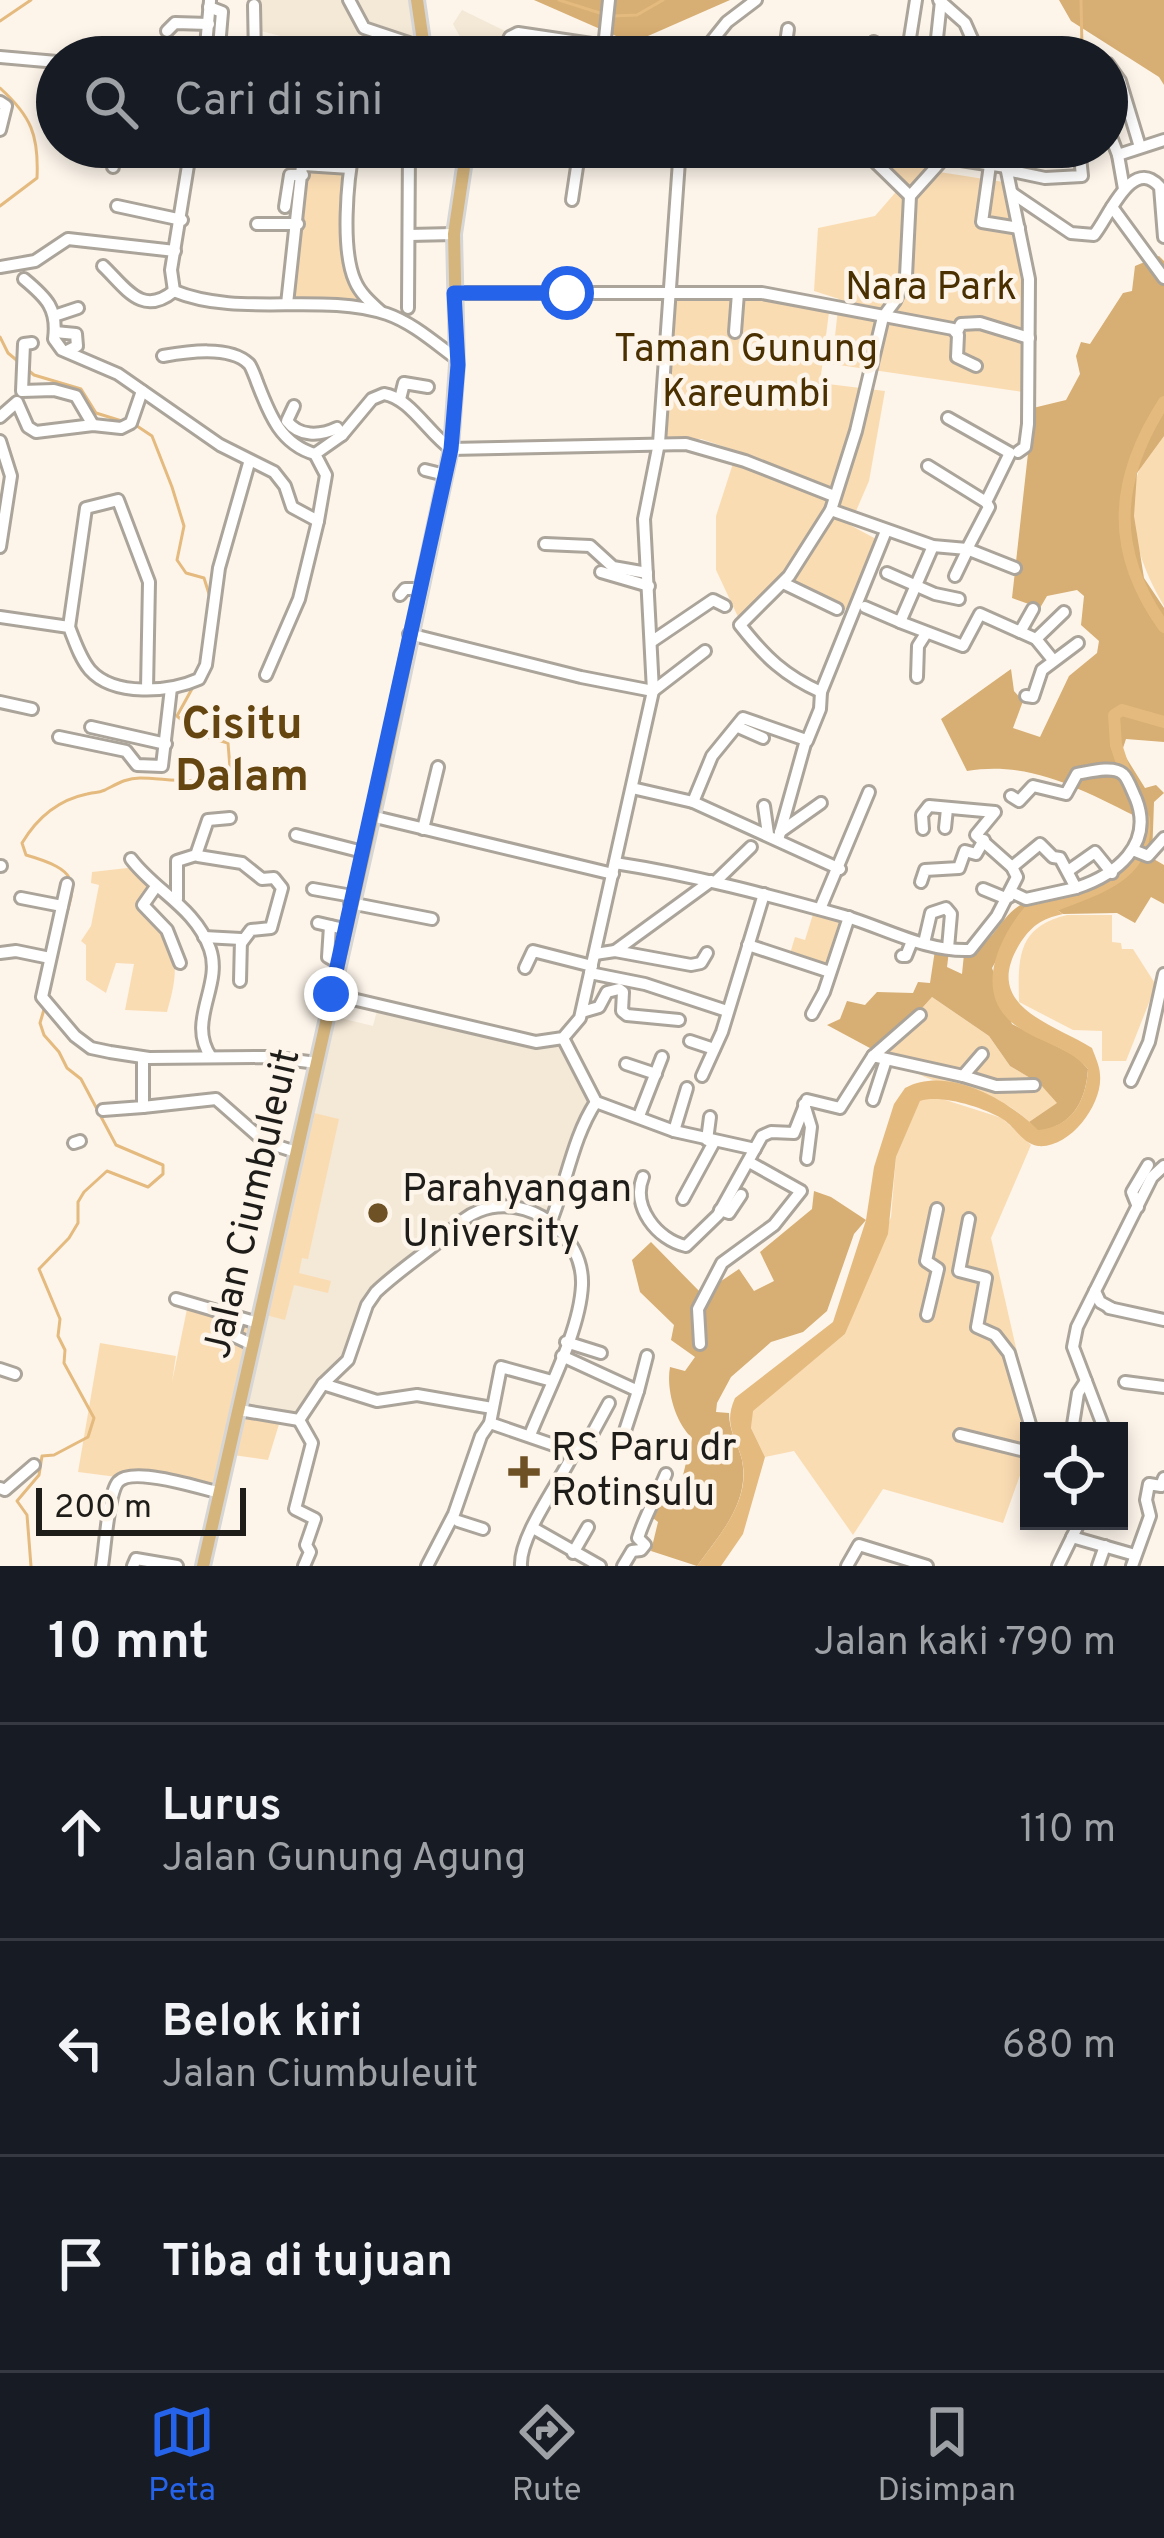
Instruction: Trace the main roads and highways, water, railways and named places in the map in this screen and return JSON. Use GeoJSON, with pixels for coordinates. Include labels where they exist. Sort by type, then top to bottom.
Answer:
{"type":"FeatureCollection","features":[{"type":"Feature","properties":{"kind":"main road"},"geometry":{"type":"LineString","coordinates":[[417,0],[425,36]]}},
{"type":"Feature","properties":{"kind":"main road","name":"Jalan Ciumbuleuit"},"geometry":{"type":"LineString","coordinates":[[203,1566],[331,994],[337,962],[331,926],[363,874],[363,852],[446,476],[457,359],[454,234],[464,168]]}},
{"type":"Feature","properties":{"kind":"waterway"},"geometry":{"type":"LineString","coordinates":[[0,21],[31,0]]}},
{"type":"Feature","properties":{"kind":"waterway"},"geometry":{"type":"LineString","coordinates":[[559,0],[603,14]]}},
{"type":"Feature","properties":{"kind":"waterway"},"geometry":{"type":"LineString","coordinates":[[613,16],[637,15],[663,0]]}},
{"type":"Feature","properties":{"kind":"waterway"},"geometry":{"type":"LineString","coordinates":[[1081,0],[1082,36]]}},
{"type":"Feature","properties":{"kind":"waterway"},"geometry":{"type":"LineString","coordinates":[[0,88],[31,127],[36,155]]}},
{"type":"Feature","properties":{"kind":"waterway"},"geometry":{"type":"LineString","coordinates":[[1128,125],[1132,140]]}},
{"type":"Feature","properties":{"kind":"waterway"},"geometry":{"type":"LineString","coordinates":[[0,206],[37,178],[37,168]]}},
{"type":"Feature","properties":{"kind":"waterway"},"geometry":{"type":"LineString","coordinates":[[0,337],[20,363]]}},
{"type":"Feature","properties":{"kind":"waterway"},"geometry":{"type":"LineString","coordinates":[[28,370],[81,389],[96,413],[125,422]]}},
{"type":"Feature","properties":{"kind":"waterway"},"geometry":{"type":"LineString","coordinates":[[1164,402],[1135,459],[1125,515],[1134,570],[1164,627]]}},
{"type":"Feature","properties":{"kind":"waterway"},"geometry":{"type":"LineString","coordinates":[[134,424],[152,436],[172,487],[184,526],[177,560],[186,573],[204,578],[210,597]]}},
{"type":"Feature","properties":{"kind":"waterway"},"geometry":{"type":"LineString","coordinates":[[60,938],[72,884],[60,868],[26,855],[22,843],[49,811],[76,797],[130,779],[199,780],[230,768],[228,743],[199,735],[177,716],[193,687]]}},
{"type":"Feature","properties":{"kind":"waterway"},"geometry":{"type":"LineString","coordinates":[[1127,778],[1116,745],[1114,715],[1122,710],[1164,722]]}},
{"type":"Feature","properties":{"kind":"waterway"},"geometry":{"type":"LineString","coordinates":[[1041,911],[1112,881],[1126,870],[1137,857],[1144,819]]}},
{"type":"Feature","properties":{"kind":"waterway"},"geometry":{"type":"LineString","coordinates":[[31,1566],[27,1515],[17,1501],[39,1475],[42,1456],[54,1455],[88,1437],[94,1418],[64,1363],[60,1319],[39,1269],[69,1238],[78,1223],[78,1202],[107,1171],[148,1187],[163,1174],[163,1165],[116,1145],[81,1079],[67,1068],[44,1035],[40,1023],[45,1006]]}},
{"type":"Feature","properties":{"kind":"place","name":"Parahyangan University"},"geometry":{"type":"Point","coordinates":[378,1213]}},
{"type":"Feature","properties":{"kind":"place","name":"RS Paru dr Rotinsulu"},"geometry":{"type":"Point","coordinates":[524,1472]}},
{"type":"Feature","properties":{"kind":"district","name":"Cisitu Dalam"},"geometry":{"type":"Point","coordinates":[242,752]}},
{"type":"Feature","properties":{"kind":"park label","name":"Nara Park"},"geometry":{"type":"Point","coordinates":[931,289]}},
{"type":"Feature","properties":{"kind":"park label","name":"Taman Gunung Kareumbi"},"geometry":{"type":"Point","coordinates":[746,374]}}]}
